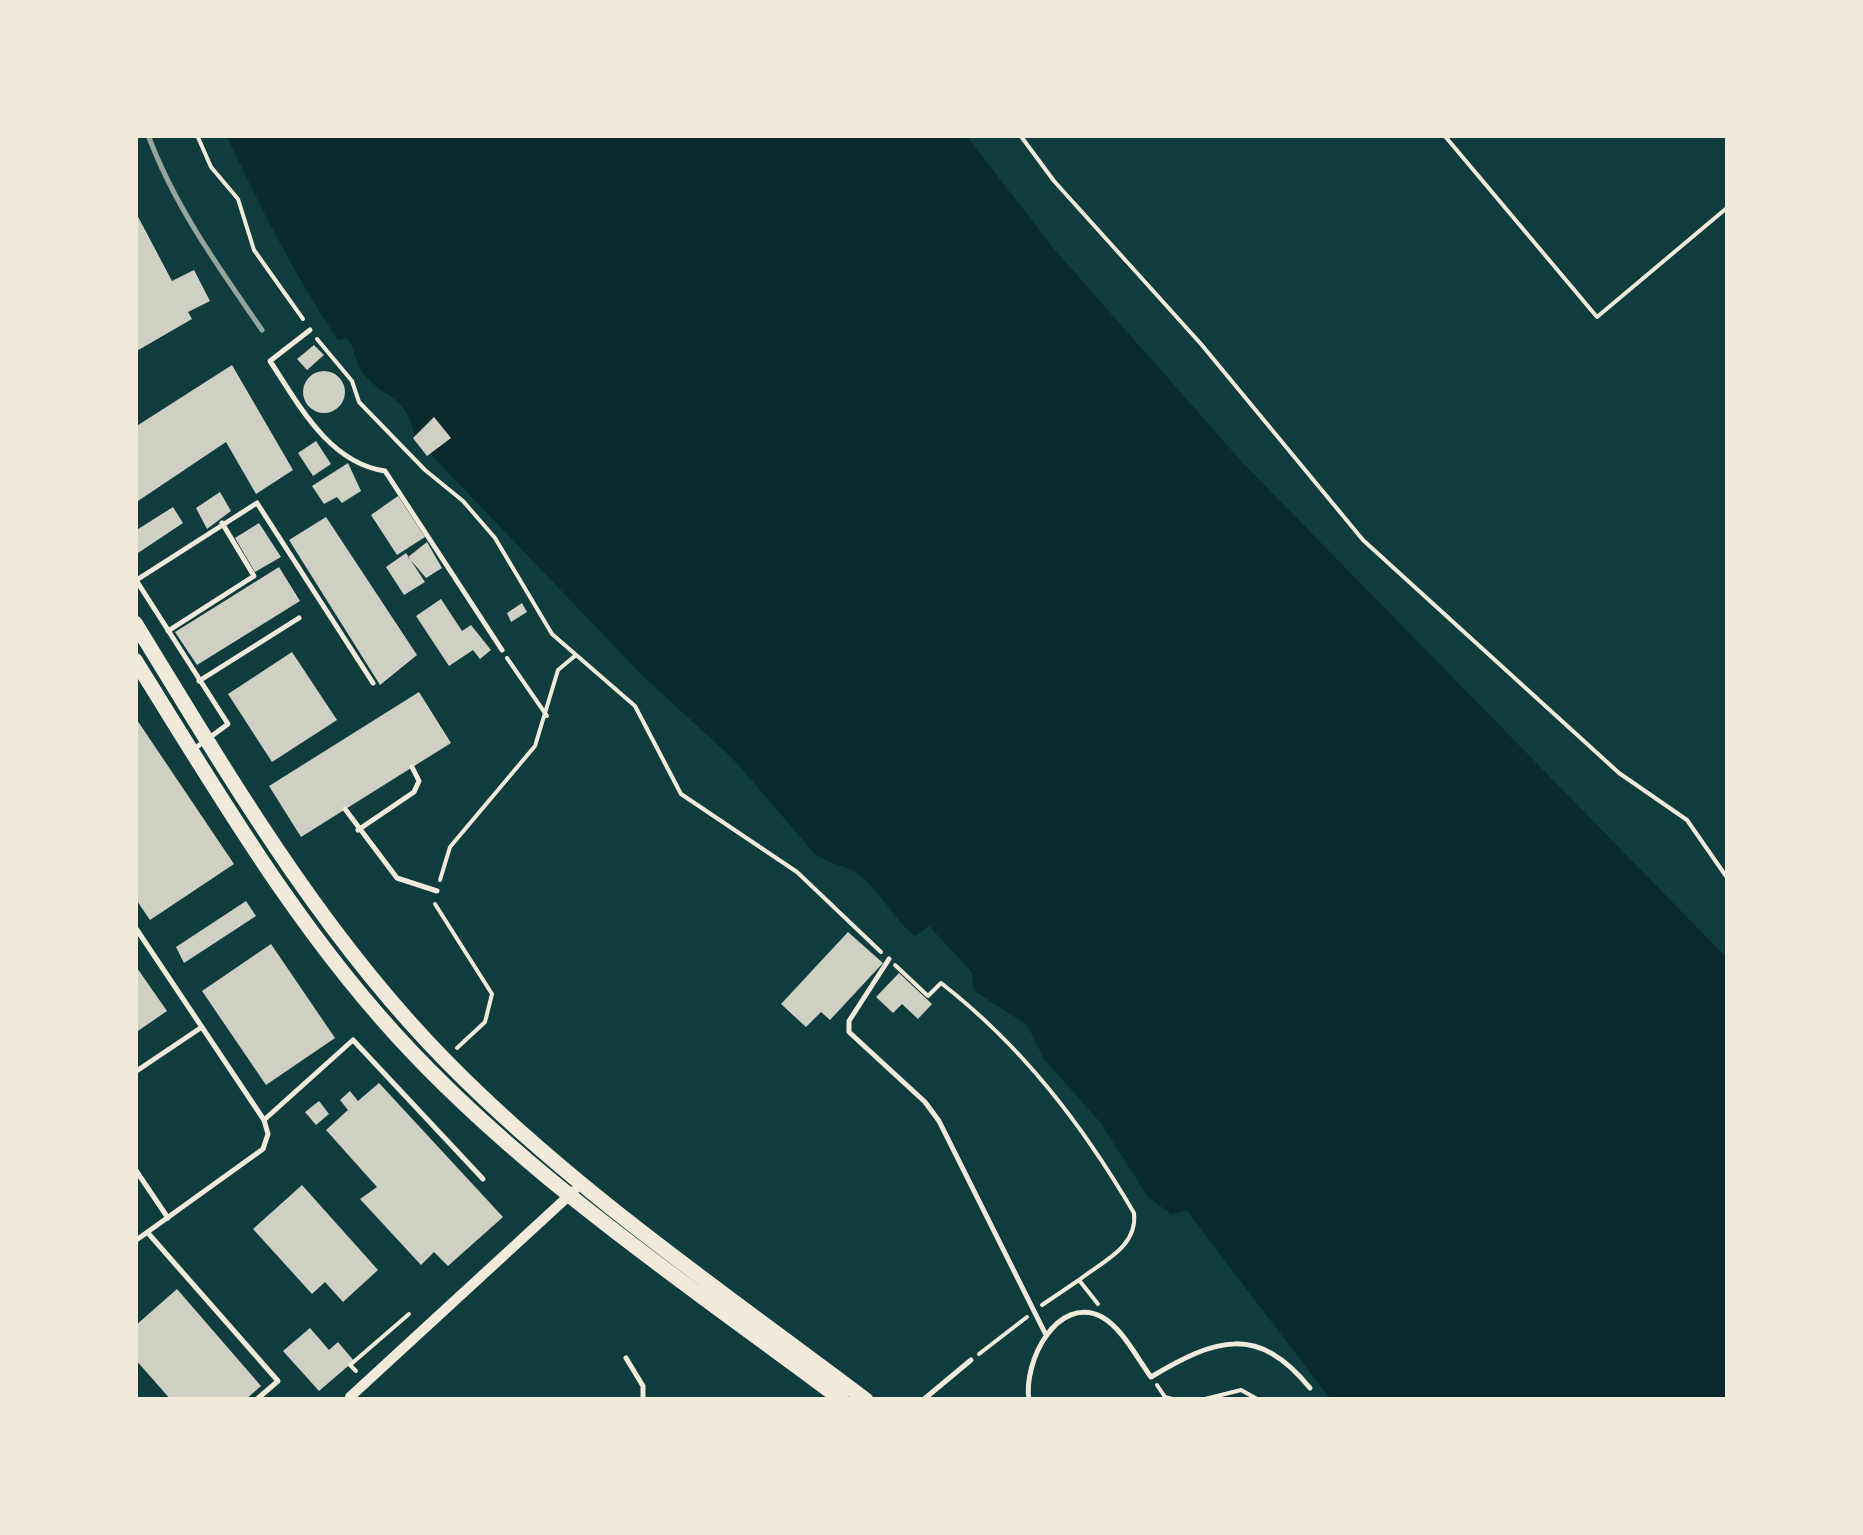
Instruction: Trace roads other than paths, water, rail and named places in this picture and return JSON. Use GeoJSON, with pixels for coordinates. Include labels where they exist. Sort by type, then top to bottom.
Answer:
{"type":"FeatureCollection","features":[{"type":"Feature","properties":{"kind":"main road"},"geometry":{"type":"LineString","coordinates":[[135,623],[207,740],[337,934],[444,1060],[575,1190],[842,1400]]}},
{"type":"Feature","properties":{"kind":"main road"},"geometry":{"type":"LineString","coordinates":[[135,660],[270,876],[348,980],[475,1115],[866,1400]]}},
{"type":"Feature","properties":{"kind":"street"},"geometry":{"type":"LineString","coordinates":[[349,1399],[575,1190]]}},
{"type":"Feature","properties":{"kind":"lane"},"geometry":{"type":"LineString","coordinates":[[310,330],[270,362],[310,423],[360,467],[385,471],[502,650]]}},
{"type":"Feature","properties":{"kind":"lane"},"geometry":{"type":"LineString","coordinates":[[191,751],[228,724],[136,581],[256,503],[373,684]]}},
{"type":"Feature","properties":{"kind":"lane"},"geometry":{"type":"LineString","coordinates":[[168,631],[254,576],[222,522]]}},
{"type":"Feature","properties":{"kind":"lane"},"geometry":{"type":"LineString","coordinates":[[199,680],[299,618]]}},
{"type":"Feature","properties":{"kind":"lane"},"geometry":{"type":"LineString","coordinates":[[358,830],[414,792],[419,781],[412,767]]}},
{"type":"Feature","properties":{"kind":"lane"},"geometry":{"type":"LineString","coordinates":[[345,810],[397,878],[437,891]]}},
{"type":"Feature","properties":{"kind":"lane"},"geometry":{"type":"LineString","coordinates":[[135,927],[264,1120],[268,1134],[263,1149],[135,1241]]}},
{"type":"Feature","properties":{"kind":"lane"},"geometry":{"type":"LineString","coordinates":[[889,959],[849,1021],[849,1032],[925,1102],[938,1121],[983,1217],[1036,1309],[1046,1335]]}},
{"type":"Feature","properties":{"kind":"lane"},"geometry":{"type":"LineString","coordinates":[[135,1072],[202,1027]]}},
{"type":"Feature","properties":{"kind":"lane"},"geometry":{"type":"LineString","coordinates":[[264,1120],[353,1040],[483,1178]]}},
{"type":"Feature","properties":{"kind":"lane"},"geometry":{"type":"LineString","coordinates":[[135,1169],[168,1218]]}},
{"type":"Feature","properties":{"kind":"lane"},"geometry":{"type":"LineString","coordinates":[[147,1232],[278,1380],[256,1400]]}},
{"type":"Feature","properties":{"kind":"lane"},"geometry":{"type":"LineString","coordinates":[[1029,1400],[1026,1375],[1046,1335],[1071,1317],[1086,1312],[1112,1323],[1151,1377],[1206,1350],[1243,1343],[1271,1350],[1310,1388]]}},
{"type":"Feature","properties":{"kind":"lane"},"geometry":{"type":"LineString","coordinates":[[626,1358],[643,1386],[643,1400]]}},
{"type":"Feature","properties":{"kind":"lane"},"geometry":{"type":"LineString","coordinates":[[924,1400],[972,1360]]}},
{"type":"Feature","properties":{"kind":"water"},"geometry":{"type":"Polygon","coordinates":[[[226,135],[966,135],[1054,249],[1242,462],[1728,959],[1728,1400],[1331,1400],[1187,1211],[1171,1214],[1148,1197],[1100,1122],[1044,1059],[1027,1025],[973,990],[972,972],[929,926],[915,936],[862,877],[813,852],[733,759],[642,675],[415,438],[401,405],[363,373],[347,338],[338,340],[322,315],[278,240],[226,135]]]}},
{"type":"Feature","properties":{"kind":"railway"},"geometry":{"type":"LineString","coordinates":[[148,135],[185,212],[262,330]]}}]}
